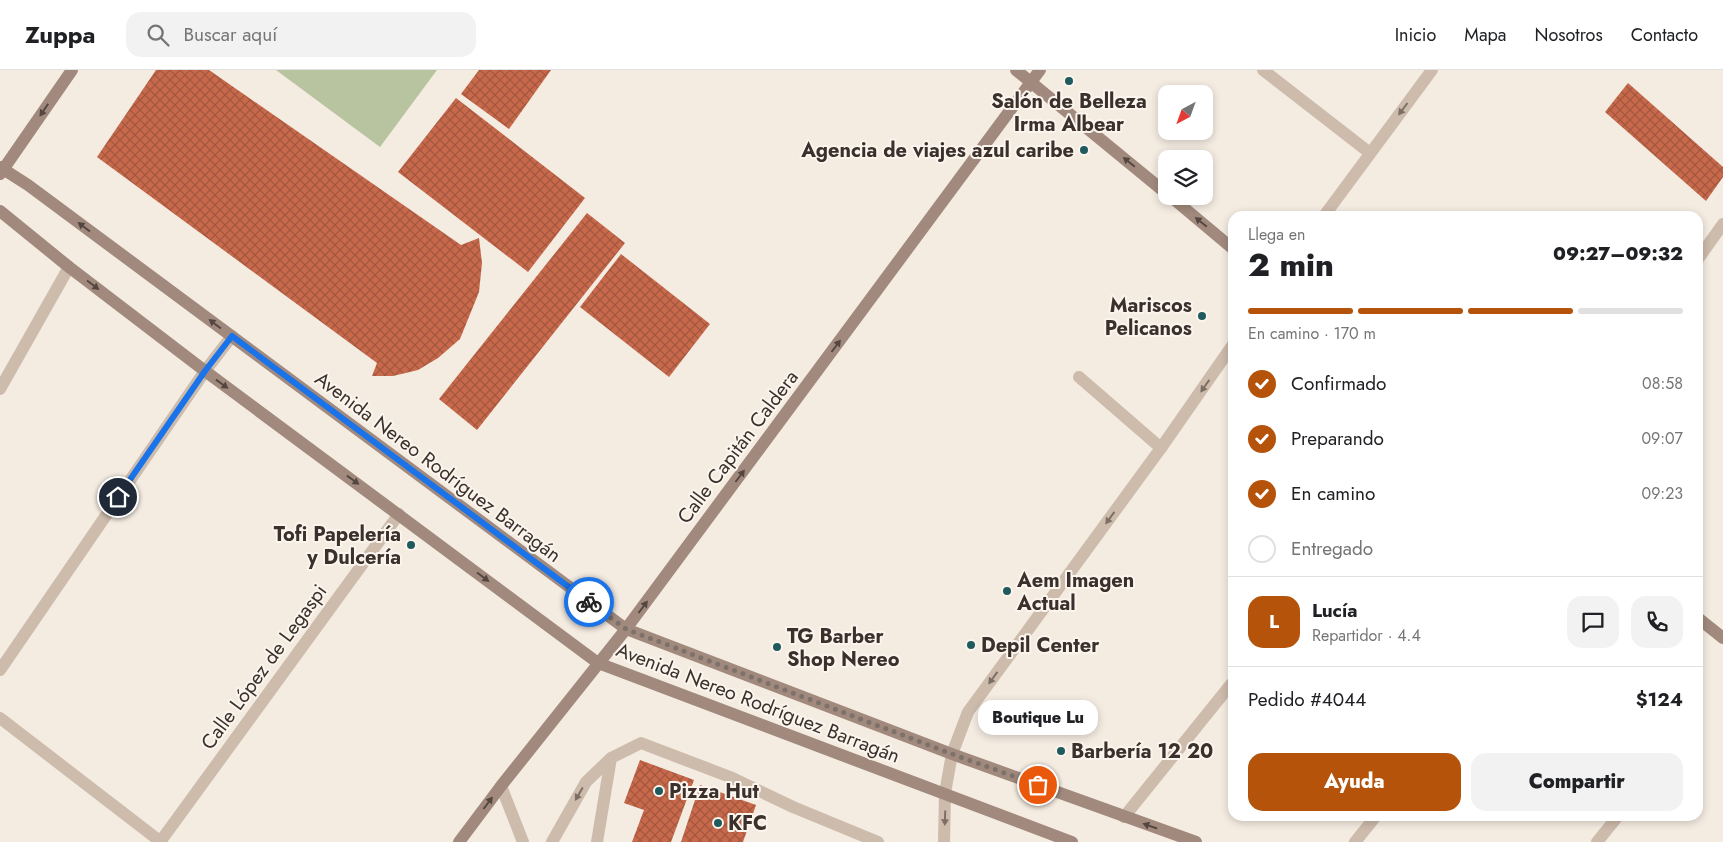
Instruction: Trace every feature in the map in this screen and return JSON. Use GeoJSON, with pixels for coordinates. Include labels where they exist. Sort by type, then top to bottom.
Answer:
{"type":"FeatureCollection","features":[{"type":"Feature","properties":{"kind":"street"},"geometry":{"type":"LineString","coordinates":[[1,170],[72,70]]}},
{"type":"Feature","properties":{"kind":"street"},"geometry":{"type":"LineString","coordinates":[[1016,70],[1158,186]]}},
{"type":"Feature","properties":{"kind":"street","name":"Calle Capitán Caldera"},"geometry":{"type":"LineString","coordinates":[[459,842],[501,786],[626,629],[1040,70]]}},
{"type":"Feature","properties":{"kind":"street"},"geometry":{"type":"LineString","coordinates":[[1263,70],[1370,153]]}},
{"type":"Feature","properties":{"kind":"street"},"geometry":{"type":"LineString","coordinates":[[1328,211],[1432,70]]}},
{"type":"Feature","properties":{"kind":"street","name":"Avenida Nereo Rodríguez Barragán"},"geometry":{"type":"LineString","coordinates":[[1,170],[232,336],[626,629],[952,754],[1196,842]]}},
{"type":"Feature","properties":{"kind":"street"},"geometry":{"type":"LineString","coordinates":[[1181,205],[1228,245]]}},
{"type":"Feature","properties":{"kind":"street","name":"Avenida Nereo Rodríguez Barragán"},"geometry":{"type":"LineString","coordinates":[[0,211],[69,267],[205,371],[598,663],[1072,842]]}},
{"type":"Feature","properties":{"kind":"street"},"geometry":{"type":"LineString","coordinates":[[1703,252],[1723,224]]}},
{"type":"Feature","properties":{"kind":"street"},"geometry":{"type":"LineString","coordinates":[[0,389],[69,267]]}},
{"type":"Feature","properties":{"kind":"street"},"geometry":{"type":"LineString","coordinates":[[0,670],[205,371],[232,336]]}},
{"type":"Feature","properties":{"kind":"street"},"geometry":{"type":"LineString","coordinates":[[944,842],[945,793],[952,754],[968,712],[1161,448],[1228,352]]}},
{"type":"Feature","properties":{"kind":"street"},"geometry":{"type":"LineString","coordinates":[[1079,378],[1161,448]]}},
{"type":"Feature","properties":{"kind":"street","name":"Calle López de Legaspi"},"geometry":{"type":"LineString","coordinates":[[160,842],[399,514]]}},
{"type":"Feature","properties":{"kind":"street"},"geometry":{"type":"LineString","coordinates":[[1703,622],[1723,638]]}},
{"type":"Feature","properties":{"kind":"street"},"geometry":{"type":"LineString","coordinates":[[1124,817],[1228,688]]}},
{"type":"Feature","properties":{"kind":"street"},"geometry":{"type":"LineString","coordinates":[[0,718],[160,842]]}},
{"type":"Feature","properties":{"kind":"street"},"geometry":{"type":"LineString","coordinates":[[552,842],[586,782],[611,758],[641,743],[730,777],[793,807],[878,842]]}},
{"type":"Feature","properties":{"kind":"street"},"geometry":{"type":"LineString","coordinates":[[597,842],[611,758]]}},
{"type":"Feature","properties":{"kind":"street"},"geometry":{"type":"LineString","coordinates":[[501,786],[523,842]]}},
{"type":"Feature","properties":{"kind":"street"},"geometry":{"type":"LineString","coordinates":[[1355,842],[1372,821]]}},
{"type":"Feature","properties":{"kind":"street"},"geometry":{"type":"LineString","coordinates":[[1597,842],[1614,821]]}},
{"type":"Feature","properties":{"kind":"green space"},"geometry":{"type":"Polygon","coordinates":[[[276,70],[437,70],[380,147],[276,70]]]}},
{"type":"Feature","properties":{"kind":"building"},"geometry":{"type":"Polygon","coordinates":[[[156,70],[209,70],[461,245],[479,238],[482,263],[479,292],[460,339],[438,358],[418,370],[393,376],[372,376],[377,363],[97,157],[156,70]]]}},
{"type":"Feature","properties":{"kind":"building"},"geometry":{"type":"Polygon","coordinates":[[[479,70],[551,70],[509,129],[461,94],[479,70]]]}},
{"type":"Feature","properties":{"kind":"building"},"geometry":{"type":"Polygon","coordinates":[[[1628,83],[1723,167],[1723,177],[1706,201],[1605,112],[1628,83]]]}},
{"type":"Feature","properties":{"kind":"building"},"geometry":{"type":"Polygon","coordinates":[[[456,98],[585,198],[528,272],[398,172],[456,98]]]}},
{"type":"Feature","properties":{"kind":"building"},"geometry":{"type":"Polygon","coordinates":[[[587,213],[625,243],[477,430],[439,399],[587,213]]]}},
{"type":"Feature","properties":{"kind":"building"},"geometry":{"type":"Polygon","coordinates":[[[621,254],[710,324],[669,377],[580,307],[621,254]]]}},
{"type":"Feature","properties":{"kind":"building","name":"Pizza Hut"},"geometry":{"type":"Polygon","coordinates":[[[640,760],[694,780],[671,842],[632,842],[644,810],[624,803],[640,760]]]}},
{"type":"Feature","properties":{"kind":"building","name":"KFC"},"geometry":{"type":"Polygon","coordinates":[[[700,785],[756,805],[743,842],[681,842],[700,785]]]}},
{"type":"Feature","properties":{"kind":"way so far"},"geometry":{"type":"LineString","coordinates":[[589,602],[626,629],[1038,785]]}},
{"type":"Feature","properties":{"kind":"place","name":"Salón de Belleza Irma Albear"},"geometry":{"type":"Point","coordinates":[1069,81]}},
{"type":"Feature","properties":{"kind":"place","name":"Agencia de viajes azul caribe"},"geometry":{"type":"Point","coordinates":[1084,150]}},
{"type":"Feature","properties":{"kind":"place","name":"Mariscos Pelicanos"},"geometry":{"type":"Point","coordinates":[1202,316]}},
{"type":"Feature","properties":{"kind":"place","name":"Tofi Papelería y Dulcería"},"geometry":{"type":"Point","coordinates":[411,545]}},
{"type":"Feature","properties":{"kind":"place","name":"Aem Imagen Actual"},"geometry":{"type":"Point","coordinates":[1007,591]}},
{"type":"Feature","properties":{"kind":"place","name":"Depil Center"},"geometry":{"type":"Point","coordinates":[971,645]}},
{"type":"Feature","properties":{"kind":"place","name":"TG Barber Shop Nereo"},"geometry":{"type":"Point","coordinates":[777,647]}},
{"type":"Feature","properties":{"kind":"place","name":"Barbería 12 20"},"geometry":{"type":"Point","coordinates":[1061,751]}},
{"type":"Feature","properties":{"kind":"place","name":"Boutique Lu"},"geometry":{"type":"Point","coordinates":[1038,785]}},
{"type":"Feature","properties":{"kind":"place","name":"Pizza Hut"},"geometry":{"type":"Point","coordinates":[659,791]}},
{"type":"Feature","properties":{"kind":"place","name":"KFC"},"geometry":{"type":"Point","coordinates":[718,823]}},
{"type":"Feature","properties":{"kind":"route"},"geometry":{"type":"LineString","coordinates":[[118,497],[205,371],[232,336],[589,602]]}}]}
